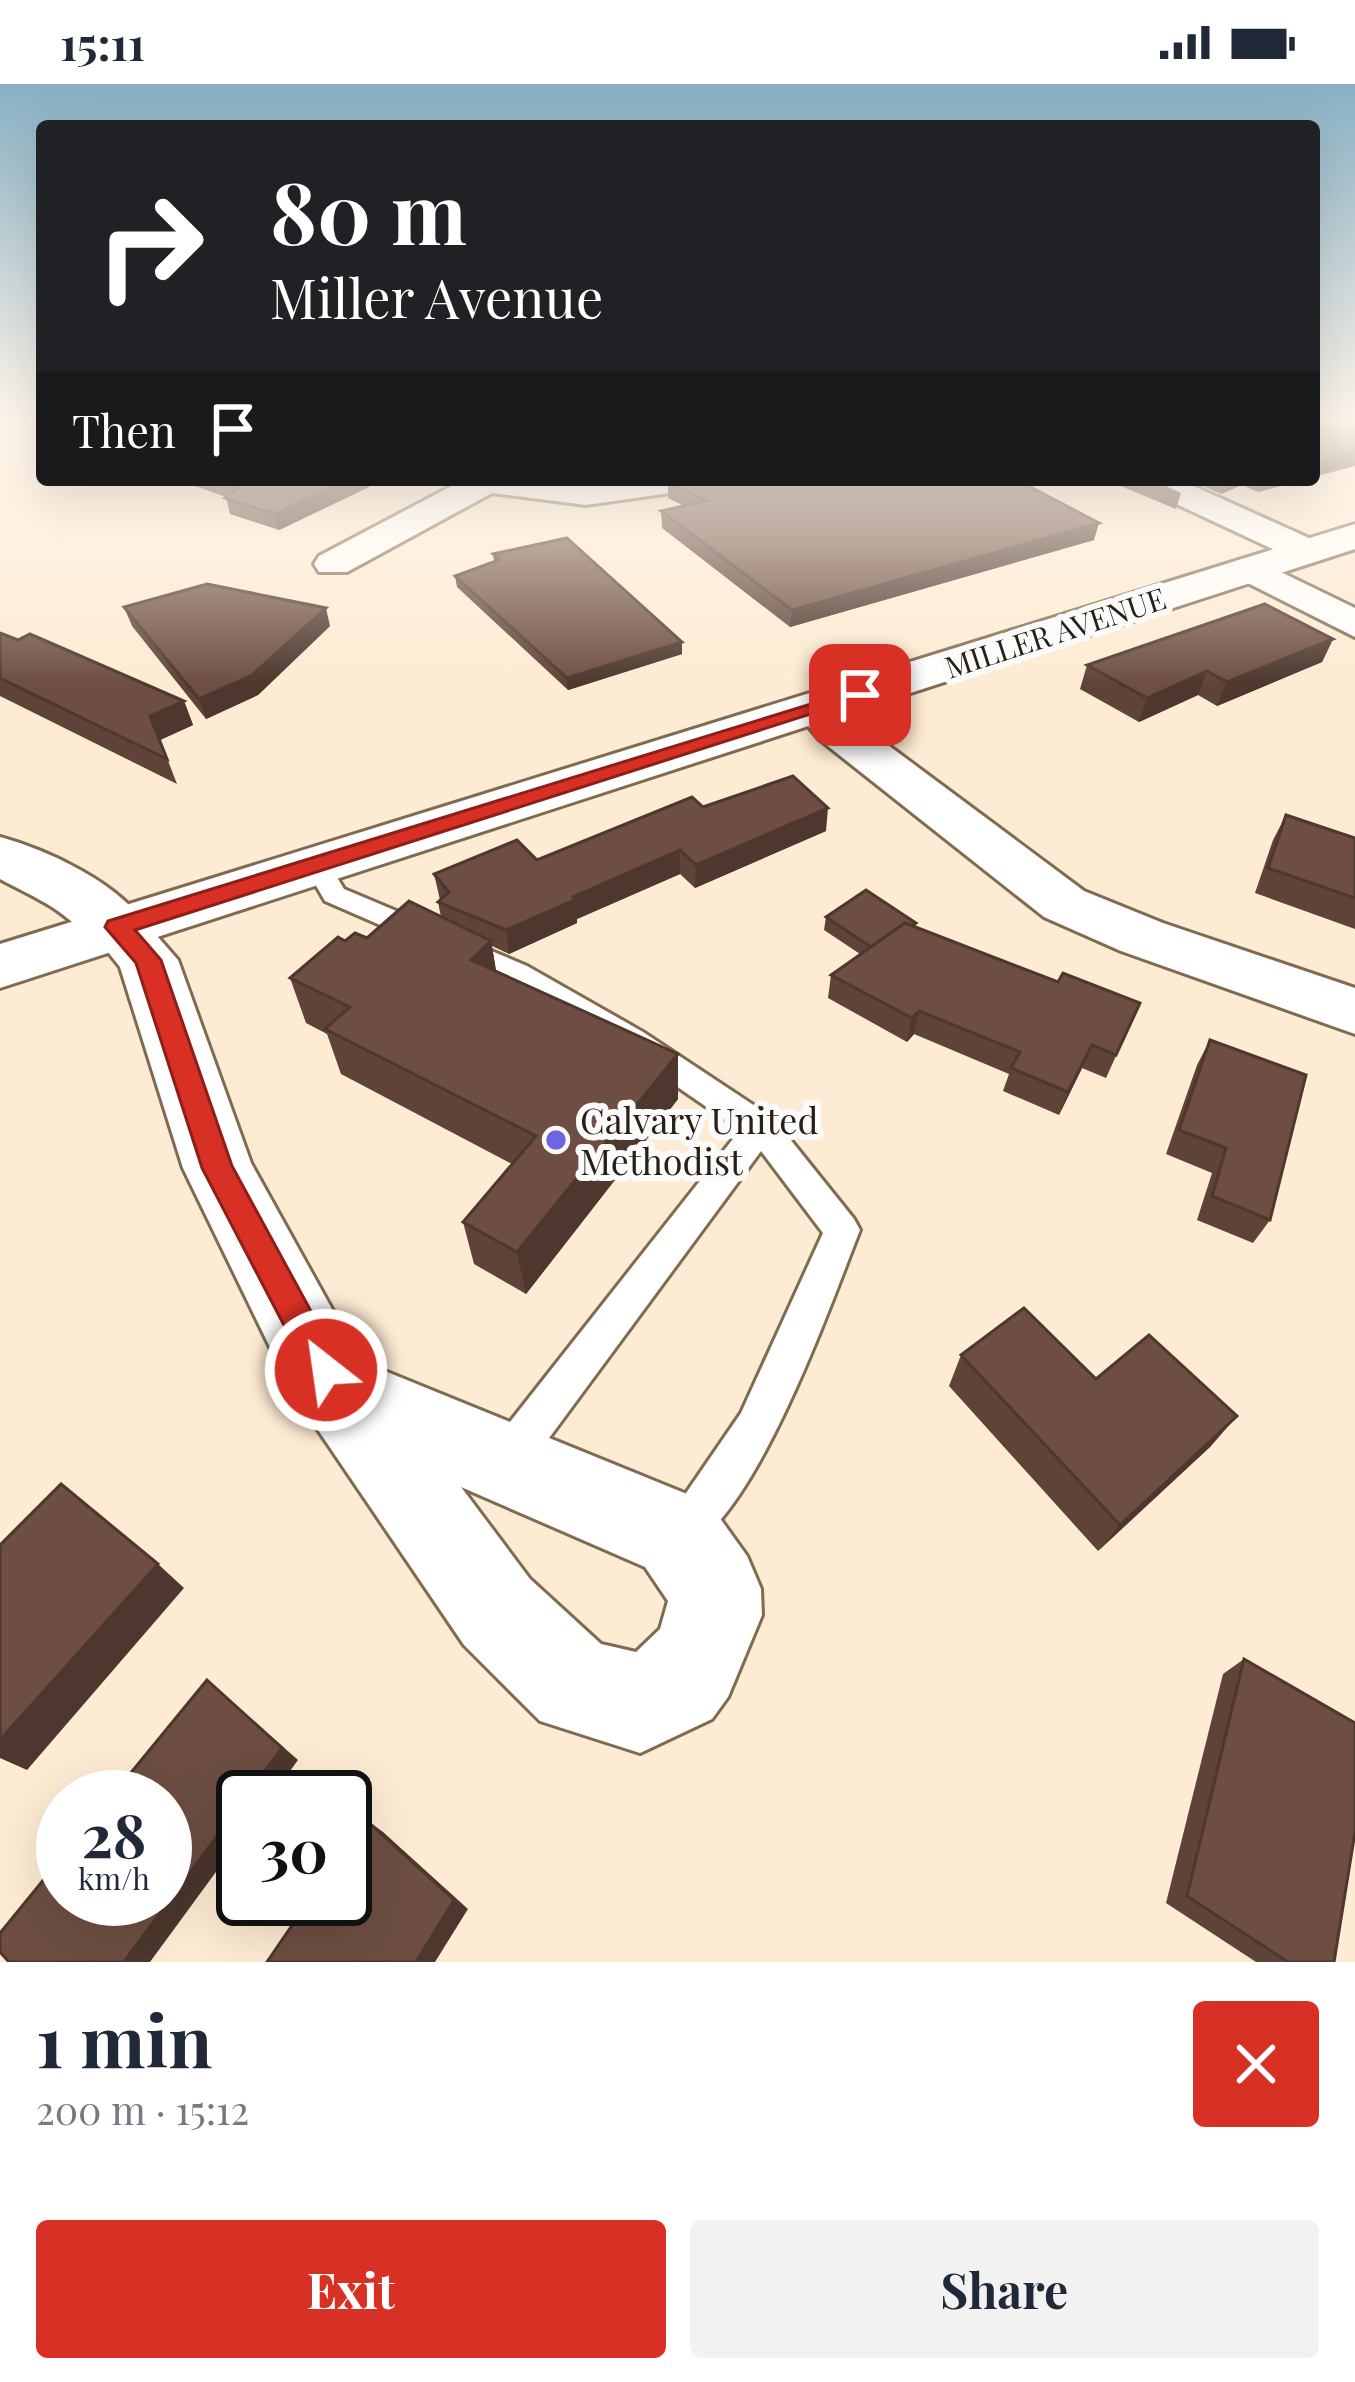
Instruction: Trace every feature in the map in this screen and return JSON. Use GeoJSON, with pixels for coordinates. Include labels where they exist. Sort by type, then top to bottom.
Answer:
{"type":"FeatureCollection","features":[{"type":"Feature","properties":{"kind":"main road","name":"MILLER AVENUE"},"geometry":{"type":"LineString","coordinates":[[0,966],[1355,536]]}},
{"type":"Feature","properties":{"kind":"main road"},"geometry":{"type":"LineString","coordinates":[[0,855],[76,895],[117,927]]}},
{"type":"Feature","properties":{"kind":"street"},"geometry":{"type":"LineString","coordinates":[[333,564],[432,510]]}},
{"type":"Feature","properties":{"kind":"street"},"geometry":{"type":"LineString","coordinates":[[1217,510],[1307,551]]}},
{"type":"Feature","properties":{"kind":"street"},"geometry":{"type":"LineString","coordinates":[[1250,569],[1355,624]]}},
{"type":"Feature","properties":{"kind":"street"},"geometry":{"type":"LineString","coordinates":[[817,710],[1064,904],[1142,937],[1355,1011]]}},
{"type":"Feature","properties":{"kind":"street"},"geometry":{"type":"LineString","coordinates":[[117,927],[148,960],[218,1168],[310,1346],[341,1393],[496,1612],[575,1687],[640,1703],[677,1684],[694,1663],[715,1615],[714,1589],[677,1535],[341,1393]]}},
{"type":"Feature","properties":{"kind":"lane"},"geometry":{"type":"LineString","coordinates":[[317,865],[334,895],[517,974],[632,1040],[761,1127],[842,1230],[759,1428],[718,1492],[677,1535]]}},
{"type":"Feature","properties":{"kind":"lane"},"geometry":{"type":"LineString","coordinates":[[503,1464],[761,1127]]}},
{"type":"Feature","properties":{"kind":"building"},"geometry":{"type":"Polygon","coordinates":[[[1074,510],[1099,523],[792,610],[661,511],[1074,510]]]}},
{"type":"Feature","properties":{"kind":"building"},"geometry":{"type":"Polygon","coordinates":[[[567,538],[682,642],[567,678],[455,576],[499,560],[493,554],[567,538]]]}},
{"type":"Feature","properties":{"kind":"building"},"geometry":{"type":"Polygon","coordinates":[[[207,584],[326,608],[252,675],[199,699],[124,607],[207,584]]]}},
{"type":"Feature","properties":{"kind":"building"},"geometry":{"type":"Polygon","coordinates":[[[1265,604],[1333,639],[1227,682],[1207,671],[1147,698],[1087,665],[1265,604]]]}},
{"type":"Feature","properties":{"kind":"building"},"geometry":{"type":"Polygon","coordinates":[[[0,633],[18,640],[30,634],[184,701],[150,716],[167,759],[0,678],[0,633]]]}},
{"type":"Feature","properties":{"kind":"building"},"geometry":{"type":"Polygon","coordinates":[[[793,776],[828,808],[696,865],[680,850],[506,930],[438,902],[449,892],[434,874],[517,840],[537,860],[692,797],[703,807],[793,776]]]}},
{"type":"Feature","properties":{"kind":"building"},"geometry":{"type":"Polygon","coordinates":[[[1286,815],[1355,838],[1355,898],[1268,868],[1286,815]]]}},
{"type":"Feature","properties":{"kind":"building"},"geometry":{"type":"Polygon","coordinates":[[[866,890],[916,923],[905,923],[871,947],[826,917],[866,890]]]}},
{"type":"Feature","properties":{"kind":"building","name":"Calvary United Methodist"},"geometry":{"type":"Polygon","coordinates":[[[409,901],[491,941],[471,960],[678,1054],[517,1252],[463,1222],[536,1136],[325,1029],[350,1007],[290,978],[338,937],[345,941],[355,933],[367,938],[409,901]]]}},
{"type":"Feature","properties":{"kind":"building"},"geometry":{"type":"Polygon","coordinates":[[[905,923],[1058,982],[1063,973],[1140,1003],[1116,1055],[1092,1045],[1068,1092],[1011,1068],[1020,1052],[919,1011],[912,1018],[831,975],[905,923]]]}},
{"type":"Feature","properties":{"kind":"building"},"geometry":{"type":"Polygon","coordinates":[[[1210,1040],[1306,1075],[1270,1220],[1212,1196],[1226,1148],[1179,1130],[1210,1040]]]}},
{"type":"Feature","properties":{"kind":"building"},"geometry":{"type":"Polygon","coordinates":[[[1024,1308],[1096,1379],[1149,1335],[1237,1416],[1120,1525],[961,1355],[1024,1308]]]}},
{"type":"Feature","properties":{"kind":"building"},"geometry":{"type":"Polygon","coordinates":[[[61,1484],[158,1564],[0,1740],[0,1545],[61,1484]]]}},
{"type":"Feature","properties":{"kind":"building"},"geometry":{"type":"Polygon","coordinates":[[[1244,1659],[1355,1723],[1355,1832],[1334,1962],[1288,1962],[1187,1896],[1244,1659]]]}},
{"type":"Feature","properties":{"kind":"building"},"geometry":{"type":"Polygon","coordinates":[[[207,1680],[282,1748],[266,1770],[216,1770],[216,1838],[192,1870],[192,1770],[133,1770],[207,1680]]]}},
{"type":"Feature","properties":{"kind":"building"},"geometry":{"type":"Polygon","coordinates":[[[372,1825],[454,1900],[416,1962],[267,1962],[292,1926],[372,1926],[372,1825]]]}},
{"type":"Feature","properties":{"kind":"building"},"geometry":{"type":"Polygon","coordinates":[[[36,1889],[36,1926],[151,1926],[124,1962],[9,1962],[0,1952],[0,1933],[36,1889]]]}},
{"type":"Feature","properties":{"kind":"place","name":"Calvary United Methodist"},"geometry":{"type":"Point","coordinates":[556,1140]}},
{"type":"Feature","properties":{"kind":"route"},"geometry":{"type":"LineString","coordinates":[[326,1370],[218,1168],[148,960],[117,927],[860,695]]}}]}
